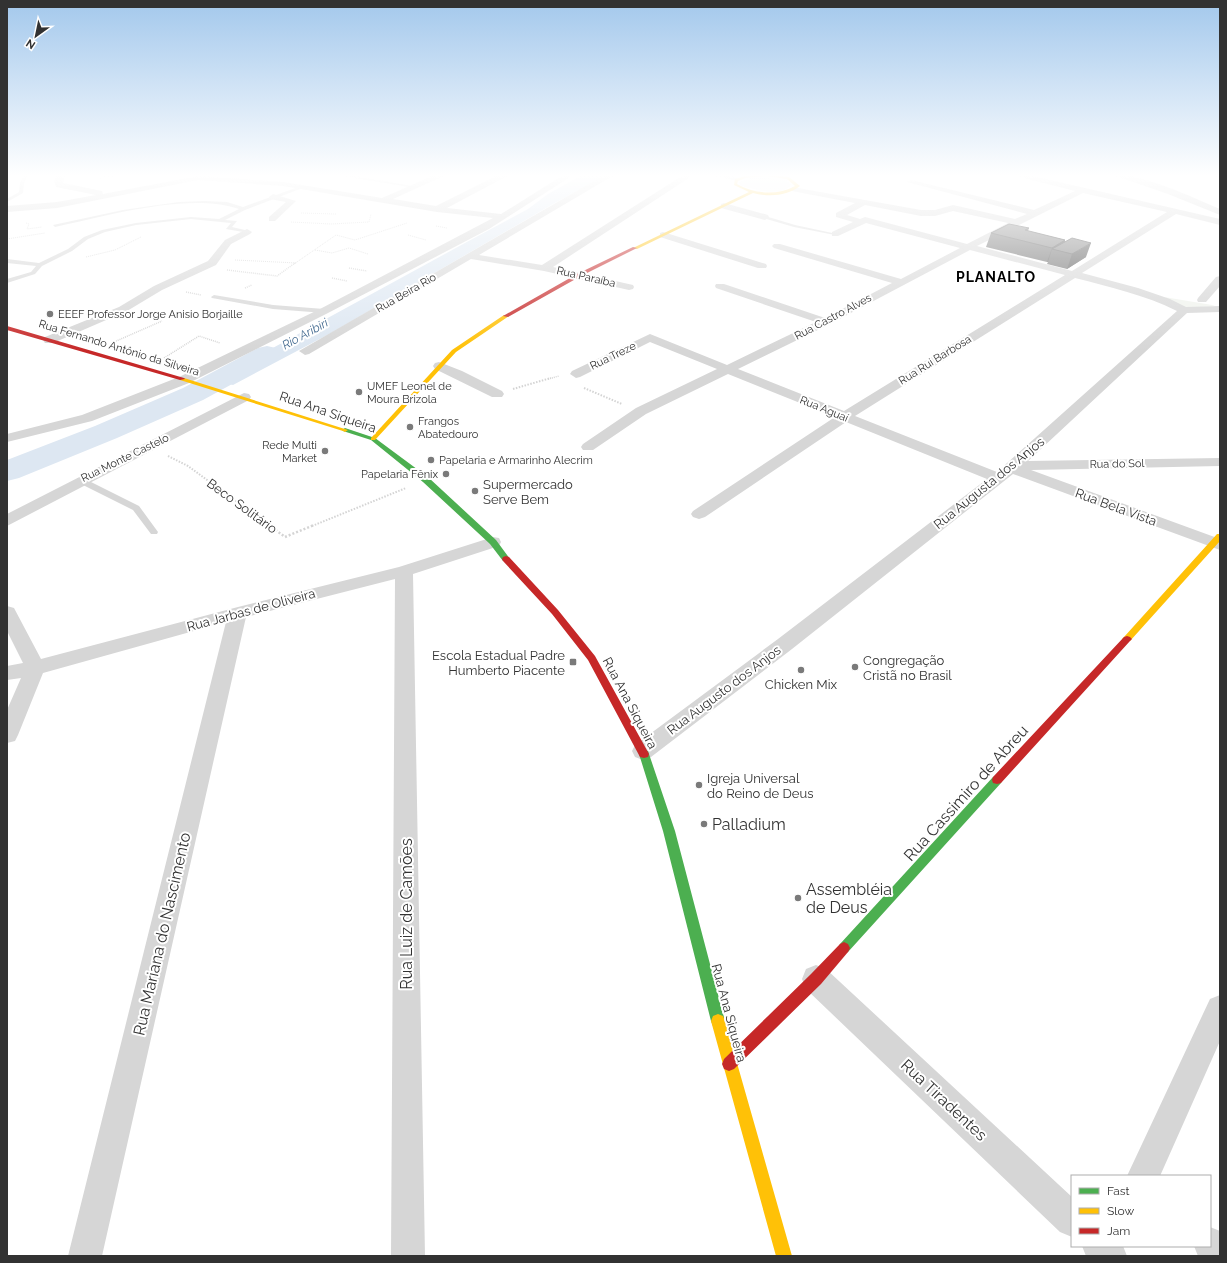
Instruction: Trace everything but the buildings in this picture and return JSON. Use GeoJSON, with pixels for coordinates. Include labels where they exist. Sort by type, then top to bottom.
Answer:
{"type":"FeatureCollection","features":[{"type":"Feature","properties":{"kind":"street"},"geometry":{"type":"LineString","coordinates":[[49,340],[123,309],[158,288],[202,267],[216,259],[228,242],[245,233]]}},
{"type":"Feature","properties":{"kind":"street"},"geometry":{"type":"LineString","coordinates":[[7,438],[87,418],[184,380],[324,311],[472,233]]}},
{"type":"Feature","properties":{"kind":"street","name":"Rua Beira Rio"},"geometry":{"type":"LineString","coordinates":[[305,351],[510,233]]}},
{"type":"Feature","properties":{"kind":"street","name":"Rua Paraíba"},"geometry":{"type":"LineString","coordinates":[[544,268],[599,233]]}},
{"type":"Feature","properties":{"kind":"street"},"geometry":{"type":"LineString","coordinates":[[373,439],[439,366],[454,352],[506,316],[579,275],[667,233]]}},
{"type":"Feature","properties":{"kind":"street"},"geometry":{"type":"LineString","coordinates":[[915,233],[1158,295],[1192,302],[1220,305]]}},
{"type":"Feature","properties":{"kind":"street","name":"Rua Castro Alves"},"geometry":{"type":"LineString","coordinates":[[588,448],[641,412],[826,322],[995,233]]}},
{"type":"Feature","properties":{"kind":"street","name":"Rua Rui Barbosa"},"geometry":{"type":"LineString","coordinates":[[699,514],[844,417],[1140,233]]}},
{"type":"Feature","properties":{"kind":"street"},"geometry":{"type":"LineString","coordinates":[[663,235],[762,266]]}},
{"type":"Feature","properties":{"kind":"street"},"geometry":{"type":"LineString","coordinates":[[777,246],[901,282]]}},
{"type":"Feature","properties":{"kind":"street","name":"Rua Paraíba"},"geometry":{"type":"LineString","coordinates":[[470,256],[544,268],[629,287]]}},
{"type":"Feature","properties":{"kind":"street","name":"Rua Augusta dos Anjos"},"geometry":{"type":"LineString","coordinates":[[785,644],[1008,471],[1192,302],[1220,279]]}},
{"type":"Feature","properties":{"kind":"street"},"geometry":{"type":"LineString","coordinates":[[720,286],[826,322]]}},
{"type":"Feature","properties":{"kind":"street"},"geometry":{"type":"LineString","coordinates":[[1192,302],[1220,305]]}},
{"type":"Feature","properties":{"kind":"street","name":"Rua Fernando Antônio da Silveira"},"geometry":{"type":"LineString","coordinates":[[7,328],[224,391]]}},
{"type":"Feature","properties":{"kind":"street","name":"Rua Aguaí"},"geometry":{"type":"LineString","coordinates":[[650,338],[844,417],[1008,471]]}},
{"type":"Feature","properties":{"kind":"street","name":"Rua Treze"},"geometry":{"type":"LineString","coordinates":[[576,374],[650,338]]}},
{"type":"Feature","properties":{"kind":"street"},"geometry":{"type":"LineString","coordinates":[[439,366],[497,394]]}},
{"type":"Feature","properties":{"kind":"street","name":"Rua Ana Siqueira"},"geometry":{"type":"LineString","coordinates":[[224,391],[373,439],[426,480],[493,542],[513,567],[555,612],[592,658],[643,751],[669,831],[729,1064],[784,1256]]}},
{"type":"Feature","properties":{"kind":"street","name":"Rua Monte Castelo"},"geometry":{"type":"LineString","coordinates":[[7,521],[80,480],[150,447],[244,397]]}},
{"type":"Feature","properties":{"kind":"street","name":"Rua do Sol"},"geometry":{"type":"LineString","coordinates":[[1008,471],[1220,462]]}},
{"type":"Feature","properties":{"kind":"street","name":"Rua Bela Vista"},"geometry":{"type":"LineString","coordinates":[[1008,471],[1218,542]]}},
{"type":"Feature","properties":{"kind":"street","name":"Rua Jarbas de Oliveira"},"geometry":{"type":"LineString","coordinates":[[7,673],[35,668],[238,613],[404,571],[493,542]]}},
{"type":"Feature","properties":{"kind":"street","name":"Rua Cassimiro de Abreu"},"geometry":{"type":"LineString","coordinates":[[729,1064],[816,979],[1218,542]]}},
{"type":"Feature","properties":{"kind":"street","name":"Rua Luiz de Camões"},"geometry":{"type":"LineString","coordinates":[[404,571],[408,1256]]}},
{"type":"Feature","properties":{"kind":"street"},"geometry":{"type":"LineString","coordinates":[[7,612],[35,668],[7,735]]}},
{"type":"Feature","properties":{"kind":"street","name":"Rua Mariana do Nascimento"},"geometry":{"type":"LineString","coordinates":[[85,1256],[238,613]]}},
{"type":"Feature","properties":{"kind":"street","name":"Rua Augusto dos Anjos"},"geometry":{"type":"LineString","coordinates":[[643,751],[785,644]]}},
{"type":"Feature","properties":{"kind":"street","name":"Rua Tiradentes"},"geometry":{"type":"LineString","coordinates":[[816,979],[1071,1219]]}},
{"type":"Feature","properties":{"kind":"street"},"geometry":{"type":"LineString","coordinates":[[1144,1175],[1220,1009]]}},
{"type":"Feature","properties":{"kind":"street"},"geometry":{"type":"LineString","coordinates":[[1211,1245],[1220,1251]]}},
{"type":"Feature","properties":{"kind":"street"},"geometry":{"type":"LineString","coordinates":[[1100,1247],[1111,1256],[1116,1247]]}},
{"type":"Feature","properties":{"kind":"lane"},"geometry":{"type":"LineString","coordinates":[[7,281],[28,275],[36,270],[40,265],[70,250],[92,235],[100,233]]}},
{"type":"Feature","properties":{"kind":"lane"},"geometry":{"type":"LineString","coordinates":[[830,233],[835,234]]}},
{"type":"Feature","properties":{"kind":"lane"},"geometry":{"type":"LineString","coordinates":[[7,261],[40,265]]}},
{"type":"Feature","properties":{"kind":"lane"},"geometry":{"type":"LineString","coordinates":[[214,297],[273,307],[324,311]]}},
{"type":"Feature","properties":{"kind":"lane"},"geometry":{"type":"LineString","coordinates":[[80,480],[136,508],[154,532]]}},
{"type":"Feature","properties":{"kind":"path"},"geometry":{"type":"LineString","coordinates":[[7,239],[49,233]]}},
{"type":"Feature","properties":{"kind":"path"},"geometry":{"type":"LineString","coordinates":[[83,257],[115,250],[134,242],[148,233]]}},
{"type":"Feature","properties":{"kind":"path"},"geometry":{"type":"LineString","coordinates":[[202,267],[277,276],[336,235],[355,240],[377,233]]}},
{"type":"Feature","properties":{"kind":"path"},"geometry":{"type":"LineString","coordinates":[[315,250],[332,253],[349,248],[368,254]]}},
{"type":"Feature","properties":{"kind":"path"},"geometry":{"type":"LineString","coordinates":[[216,259],[297,263]]}},
{"type":"Feature","properties":{"kind":"path"},"geometry":{"type":"LineString","coordinates":[[92,352],[162,321]]}},
{"type":"Feature","properties":{"kind":"path"},"geometry":{"type":"LineString","coordinates":[[146,368],[199,336],[220,343]]}},
{"type":"Feature","properties":{"kind":"path"},"geometry":{"type":"LineString","coordinates":[[497,394],[554,377],[576,374],[583,388],[641,412]]}},
{"type":"Feature","properties":{"kind":"path","name":"Beco Solitário"},"geometry":{"type":"LineString","coordinates":[[150,447],[188,466],[285,537],[426,480]]}},
{"type":"Feature","properties":{"kind":"shaded area"},"geometry":{"type":"Polygon","coordinates":[[[1164,297],[1212,305],[1215,306],[1186,308],[1164,297]]]}},
{"type":"Feature","properties":{"kind":"water","name":"Rio Aribiri"},"geometry":{"type":"Polygon","coordinates":[[[484,233],[503,233],[331,333],[233,385],[214,380],[484,233]]]}},
{"type":"Feature","properties":{"kind":"waterway","name":"Rio Aribiri"},"geometry":{"type":"LineString","coordinates":[[7,471],[106,432],[193,394],[267,354]]}},
{"type":"Feature","properties":{"kind":"traffic: fast"},"geometry":{"type":"LineString","coordinates":[[345,430],[373,439],[426,480],[493,542],[506,559]]}},
{"type":"Feature","properties":{"kind":"traffic: fast"},"geometry":{"type":"LineString","coordinates":[[644,754],[669,831],[718,1021]]}},
{"type":"Feature","properties":{"kind":"traffic: fast"},"geometry":{"type":"LineString","coordinates":[[844,948],[997,780]]}},
{"type":"Feature","properties":{"kind":"traffic: slow"},"geometry":{"type":"LineString","coordinates":[[635,248],[667,233]]}},
{"type":"Feature","properties":{"kind":"traffic: slow"},"geometry":{"type":"LineString","coordinates":[[373,439],[454,351],[506,316]]}},
{"type":"Feature","properties":{"kind":"traffic: slow"},"geometry":{"type":"LineString","coordinates":[[182,379],[345,430]]}},
{"type":"Feature","properties":{"kind":"traffic: slow"},"geometry":{"type":"LineString","coordinates":[[1127,639],[1220,536]]}},
{"type":"Feature","properties":{"kind":"traffic: slow"},"geometry":{"type":"LineString","coordinates":[[718,1021],[784,1256]]}},
{"type":"Feature","properties":{"kind":"traffic: jam"},"geometry":{"type":"LineString","coordinates":[[506,316],[579,275],[635,248]]}},
{"type":"Feature","properties":{"kind":"traffic: jam"},"geometry":{"type":"LineString","coordinates":[[7,328],[182,379]]}},
{"type":"Feature","properties":{"kind":"traffic: jam"},"geometry":{"type":"LineString","coordinates":[[506,559],[555,612],[592,658],[644,754]]}},
{"type":"Feature","properties":{"kind":"traffic: jam"},"geometry":{"type":"LineString","coordinates":[[997,780],[1127,639]]}},
{"type":"Feature","properties":{"kind":"traffic: jam"},"geometry":{"type":"LineString","coordinates":[[729,1064],[816,979],[844,948]]}},
{"type":"Feature","properties":{"kind":"place","name":"EEEF Professor Jorge Anisio Borjaille"},"geometry":{"type":"Point","coordinates":[50,314]}},
{"type":"Feature","properties":{"kind":"place","name":"UMEF Leonel de Moura Brizola"},"geometry":{"type":"Point","coordinates":[359,392]}},
{"type":"Feature","properties":{"kind":"place","name":"Frangos Abatedouro"},"geometry":{"type":"Point","coordinates":[410,427]}},
{"type":"Feature","properties":{"kind":"place","name":"Rede Multi Market"},"geometry":{"type":"Point","coordinates":[325,451]}},
{"type":"Feature","properties":{"kind":"place","name":"Papelaria e Armarinho Alecrim"},"geometry":{"type":"Point","coordinates":[431,460]}},
{"type":"Feature","properties":{"kind":"place","name":"Papelaria Fênix"},"geometry":{"type":"Point","coordinates":[446,474]}},
{"type":"Feature","properties":{"kind":"place","name":"Supermercado Serve Bem"},"geometry":{"type":"Point","coordinates":[475,491]}},
{"type":"Feature","properties":{"kind":"place","name":"Escola Estadual Padre Humberto Piacente"},"geometry":{"type":"Point","coordinates":[573,662]}},
{"type":"Feature","properties":{"kind":"place","name":"Congregação Cristã no Brasil"},"geometry":{"type":"Point","coordinates":[855,667]}},
{"type":"Feature","properties":{"kind":"place","name":"Chicken Mix"},"geometry":{"type":"Point","coordinates":[801,670]}},
{"type":"Feature","properties":{"kind":"place","name":"Igreja Universal do Reino de Deus"},"geometry":{"type":"Point","coordinates":[699,785]}},
{"type":"Feature","properties":{"kind":"place","name":"Palladium"},"geometry":{"type":"Point","coordinates":[704,824]}},
{"type":"Feature","properties":{"kind":"place","name":"Assembléia de Deus"},"geometry":{"type":"Point","coordinates":[798,898]}},
{"type":"Feature","properties":{"kind":"district","name":"PLANALTO"},"geometry":{"type":"Point","coordinates":[996,277]}}]}
